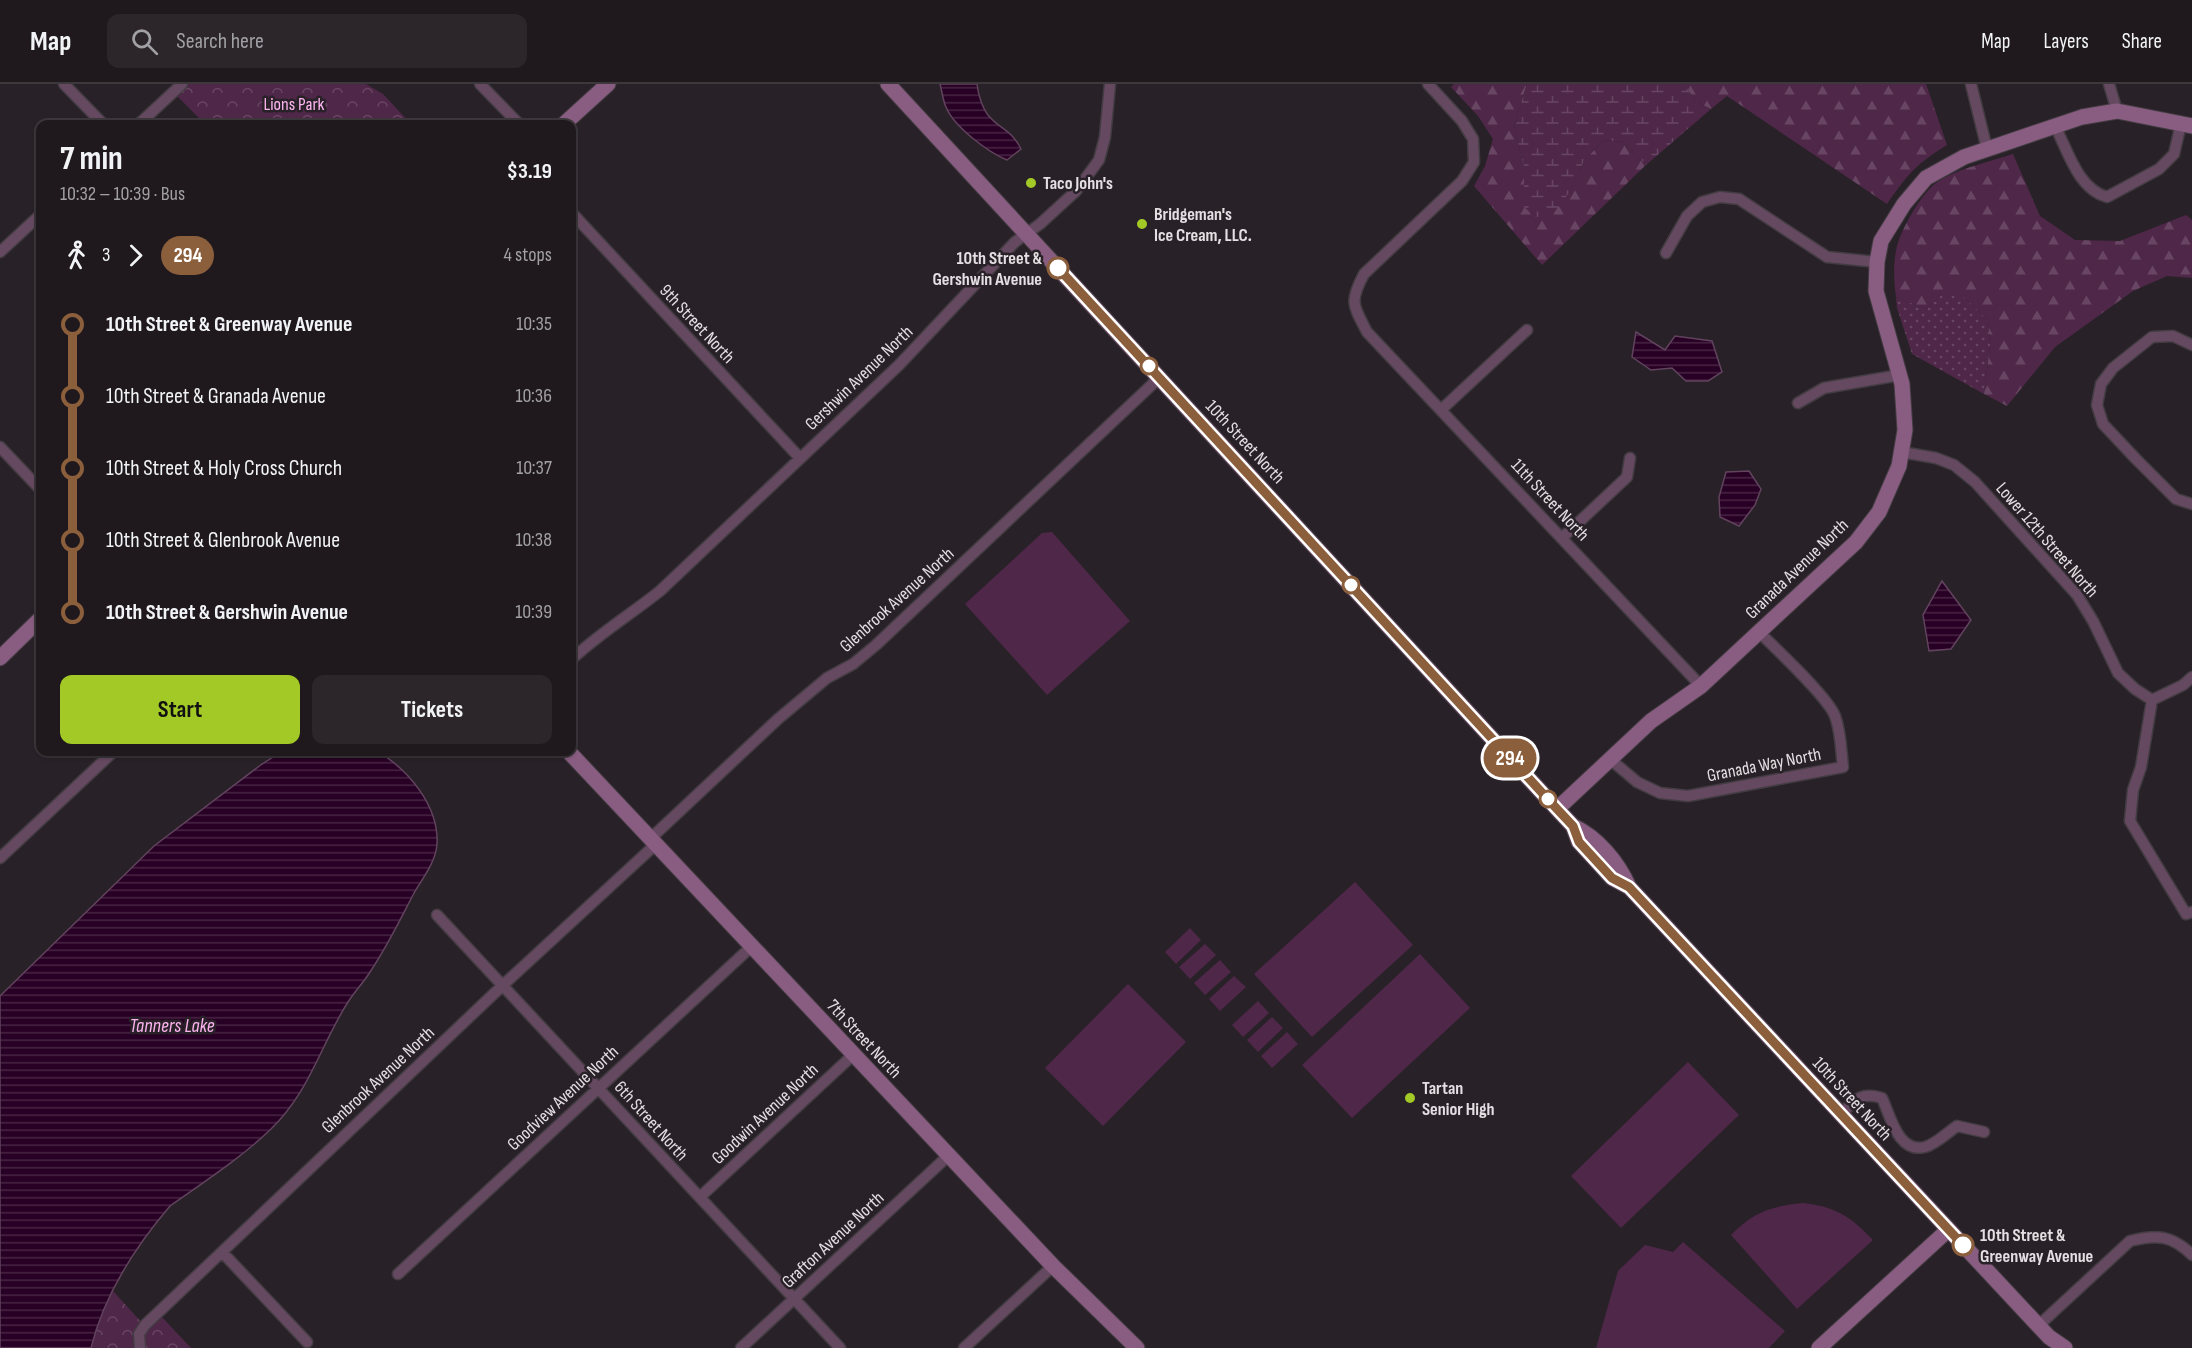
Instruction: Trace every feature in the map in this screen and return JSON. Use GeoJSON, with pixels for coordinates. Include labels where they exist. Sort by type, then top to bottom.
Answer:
{"type":"FeatureCollection","features":[{"type":"Feature","properties":{"kind":"street"},"geometry":{"type":"LineString","coordinates":[[64,84],[99,120]]}},
{"type":"Feature","properties":{"kind":"street"},"geometry":{"type":"LineString","coordinates":[[143,120],[182,84]]}},
{"type":"Feature","properties":{"kind":"street"},"geometry":{"type":"LineString","coordinates":[[480,84],[515,120]]}},
{"type":"Feature","properties":{"kind":"street"},"geometry":{"type":"LineString","coordinates":[[568,120],[608,84]]}},
{"type":"Feature","properties":{"kind":"street","name":"10th Street North"},"geometry":{"type":"LineString","coordinates":[[888,84],[1557,809],[1573,826],[1588,834],[1621,870],[1629,887],[1947,1230],[2048,1337],[2065,1348]]}},
{"type":"Feature","properties":{"kind":"street","name":"Gershwin Avenue North"},"geometry":{"type":"LineString","coordinates":[[576,655],[596,637],[622,621],[660,591],[899,364],[1015,242],[1040,224],[1076,191],[1099,160],[1105,137],[1110,84]]}},
{"type":"Feature","properties":{"kind":"street","name":"11th Street North"},"geometry":{"type":"LineString","coordinates":[[1428,84],[1465,126],[1473,139],[1474,162],[1462,182],[1364,274],[1354,292],[1355,309],[1367,332],[1563,537],[1701,686]]}},
{"type":"Feature","properties":{"kind":"street"},"geometry":{"type":"LineString","coordinates":[[1971,84],[1987,149]]}},
{"type":"Feature","properties":{"kind":"street"},"geometry":{"type":"LineString","coordinates":[[2109,84],[2117,111]]}},
{"type":"Feature","properties":{"kind":"street","name":"Granada Avenue North"},"geometry":{"type":"LineString","coordinates":[[1557,809],[1651,721],[1701,686],[1760,632],[1857,542],[1879,512],[1899,466],[1905,430],[1902,384],[1876,291],[1877,262],[1881,241],[1904,204],[1926,178],[1964,157],[2082,117],[2117,111],[2187,125]]}},
{"type":"Feature","properties":{"kind":"street"},"geometry":{"type":"LineString","coordinates":[[2055,126],[2083,182],[2097,194],[2107,197],[2159,169],[2174,154],[2187,125]]}},
{"type":"Feature","properties":{"kind":"street"},"geometry":{"type":"LineString","coordinates":[[1666,254],[1687,216],[1702,202],[1720,197],[1739,199],[1827,257],[1877,262]]}},
{"type":"Feature","properties":{"kind":"street","name":"9th Street North"},"geometry":{"type":"LineString","coordinates":[[576,217],[799,457]]}},
{"type":"Feature","properties":{"kind":"street"},"geometry":{"type":"LineString","coordinates":[[0,252],[36,218]]}},
{"type":"Feature","properties":{"kind":"street"},"geometry":{"type":"LineString","coordinates":[[1442,410],[1527,330]]}},
{"type":"Feature","properties":{"kind":"street"},"geometry":{"type":"LineString","coordinates":[[2192,345],[2173,336],[2152,337],[2113,368],[2101,384],[2097,405],[2103,424],[2136,459],[2176,499],[2192,504]]}},
{"type":"Feature","properties":{"kind":"street"},"geometry":{"type":"LineString","coordinates":[[1798,403],[1824,388],[1900,375]]}},
{"type":"Feature","properties":{"kind":"street","name":"Glenbrook Avenue North"},"geometry":{"type":"LineString","coordinates":[[140,1348],[138,1338],[142,1328],[502,986],[778,719],[827,678],[853,664],[876,645],[1159,378]]}},
{"type":"Feature","properties":{"kind":"street"},"geometry":{"type":"LineString","coordinates":[[0,447],[36,485]]}},
{"type":"Feature","properties":{"kind":"street","name":"Lower 12th Street North"},"geometry":{"type":"LineString","coordinates":[[1901,452],[1954,465],[1975,482],[2077,595],[2093,621],[2118,673],[2135,689],[2152,700]]}},
{"type":"Feature","properties":{"kind":"street"},"geometry":{"type":"LineString","coordinates":[[1563,537],[1627,477],[1630,458]]}},
{"type":"Feature","properties":{"kind":"street"},"geometry":{"type":"LineString","coordinates":[[0,658],[36,623]]}},
{"type":"Feature","properties":{"kind":"street","name":"Granada Way North"},"geometry":{"type":"LineString","coordinates":[[1610,759],[1637,782],[1660,792],[1688,796],[1843,766],[1840,736],[1834,714],[1760,632]]}},
{"type":"Feature","properties":{"kind":"street"},"geometry":{"type":"LineString","coordinates":[[2189,913],[2130,821],[2133,790],[2141,767],[2152,700],[2183,685],[2192,677]]}},
{"type":"Feature","properties":{"kind":"street"},"geometry":{"type":"LineString","coordinates":[[0,858],[109,756]]}},
{"type":"Feature","properties":{"kind":"street","name":"7th Street North"},"geometry":{"type":"LineString","coordinates":[[573,756],[948,1156],[1053,1266],[1137,1348]]}},
{"type":"Feature","properties":{"kind":"street","name":"6th Street North"},"geometry":{"type":"LineString","coordinates":[[437,915],[840,1348]]}},
{"type":"Feature","properties":{"kind":"street","name":"Goodview Avenue North"},"geometry":{"type":"LineString","coordinates":[[398,1274],[751,947]]}},
{"type":"Feature","properties":{"kind":"street","name":"Goodwin Avenue North"},"geometry":{"type":"LineString","coordinates":[[700,1197],[853,1055]]}},
{"type":"Feature","properties":{"kind":"street"},"geometry":{"type":"LineString","coordinates":[[1840,1115],[1858,1098],[1870,1094],[1882,1098],[1899,1137],[1905,1143],[1916,1147],[1926,1147],[1957,1126],[1984,1132]]}},
{"type":"Feature","properties":{"kind":"street","name":"Grafton Avenue North"},"geometry":{"type":"LineString","coordinates":[[741,1348],[948,1156]]}},
{"type":"Feature","properties":{"kind":"street"},"geometry":{"type":"LineString","coordinates":[[1820,1348],[1947,1230]]}},
{"type":"Feature","properties":{"kind":"street"},"geometry":{"type":"LineString","coordinates":[[2048,1337],[2130,1241],[2148,1236],[2170,1239],[2192,1255]]}},
{"type":"Feature","properties":{"kind":"street"},"geometry":{"type":"LineString","coordinates":[[222,1252],[307,1342]]}},
{"type":"Feature","properties":{"kind":"street"},"geometry":{"type":"LineString","coordinates":[[964,1348],[1053,1266]]}},
{"type":"Feature","properties":{"kind":"green space","name":"Lions Park"},"geometry":{"type":"Polygon","coordinates":[[[188,84],[366,84],[383,94],[407,120],[201,120],[176,95],[188,84]]]}},
{"type":"Feature","properties":{"kind":"green space"},"geometry":{"type":"Polygon","coordinates":[[[1454,84],[1527,84],[1514,126],[1524,167],[1524,206],[1569,193],[1584,161],[1603,140],[1623,142],[1646,165],[1542,265],[1474,186],[1485,166],[1493,139],[1478,116],[1451,87],[1454,84]]]}},
{"type":"Feature","properties":{"kind":"green space"},"geometry":{"type":"Polygon","coordinates":[[[1527,84],[1684,84],[1696,102],[1711,109],[1646,165],[1623,142],[1603,140],[1584,161],[1569,193],[1552,215],[1535,217],[1524,207],[1524,167],[1514,126],[1527,84]]]}},
{"type":"Feature","properties":{"kind":"green space"},"geometry":{"type":"Polygon","coordinates":[[[1684,84],[1926,84],[1947,145],[1927,158],[1913,171],[1887,204],[1727,96],[1711,109],[1696,102],[1684,84]]]}},
{"type":"Feature","properties":{"kind":"green space"},"geometry":{"type":"Polygon","coordinates":[[[2013,154],[2040,216],[2075,240],[2120,241],[2186,215],[2192,220],[2192,278],[2167,276],[2133,291],[2055,347],[2007,406],[1984,394],[1990,345],[1988,320],[1961,294],[1942,294],[1926,309],[1896,297],[1894,268],[1896,251],[1902,233],[1912,213],[1932,186],[1955,173],[2013,154]]]}},
{"type":"Feature","properties":{"kind":"green space"},"geometry":{"type":"Polygon","coordinates":[[[1942,294],[1961,294],[1988,320],[1990,345],[1984,394],[1912,354],[1897,308],[1896,297],[1926,309],[1942,294]]]}},
{"type":"Feature","properties":{"kind":"green space"},"geometry":{"type":"Polygon","coordinates":[[[1052,532],[1130,621],[1047,695],[965,604],[1042,533],[1052,532]]]}},
{"type":"Feature","properties":{"kind":"green space"},"geometry":{"type":"Polygon","coordinates":[[[1355,882],[1413,945],[1312,1037],[1254,974],[1355,882]]]}},
{"type":"Feature","properties":{"kind":"green space"},"geometry":{"type":"Polygon","coordinates":[[[1190,928],[1201,940],[1176,964],[1165,952],[1190,928]]]}},
{"type":"Feature","properties":{"kind":"green space"},"geometry":{"type":"Polygon","coordinates":[[[1205,944],[1216,955],[1190,979],[1179,967],[1205,944]]]}},
{"type":"Feature","properties":{"kind":"green space"},"geometry":{"type":"Polygon","coordinates":[[[1420,954],[1470,1008],[1352,1118],[1302,1065],[1420,954]]]}},
{"type":"Feature","properties":{"kind":"green space"},"geometry":{"type":"Polygon","coordinates":[[[1220,960],[1231,972],[1205,995],[1194,983],[1220,960]]]}},
{"type":"Feature","properties":{"kind":"green space"},"geometry":{"type":"Polygon","coordinates":[[[1234,976],[1246,987],[1220,1011],[1209,999],[1234,976]]]}},
{"type":"Feature","properties":{"kind":"green space"},"geometry":{"type":"Polygon","coordinates":[[[1128,984],[1186,1042],[1103,1126],[1045,1068],[1128,984]]]}},
{"type":"Feature","properties":{"kind":"green space"},"geometry":{"type":"Polygon","coordinates":[[[1258,1001],[1269,1013],[1243,1037],[1232,1025],[1258,1001]]]}},
{"type":"Feature","properties":{"kind":"green space"},"geometry":{"type":"Polygon","coordinates":[[[1272,1017],[1283,1028],[1258,1052],[1247,1040],[1272,1017]]]}},
{"type":"Feature","properties":{"kind":"green space"},"geometry":{"type":"Polygon","coordinates":[[[1287,1032],[1298,1044],[1272,1068],[1261,1056],[1287,1032]]]}},
{"type":"Feature","properties":{"kind":"green space"},"geometry":{"type":"Polygon","coordinates":[[[1688,1062],[1739,1115],[1621,1228],[1571,1176],[1688,1062]]]}},
{"type":"Feature","properties":{"kind":"green space"},"geometry":{"type":"Polygon","coordinates":[[[1803,1203],[1825,1207],[1842,1214],[1873,1240],[1797,1309],[1731,1235],[1747,1221],[1772,1208],[1803,1203]]]}},
{"type":"Feature","properties":{"kind":"green space"},"geometry":{"type":"Polygon","coordinates":[[[1683,1242],[1785,1331],[1769,1348],[1596,1348],[1618,1271],[1645,1245],[1673,1252],[1683,1242]]]}},
{"type":"Feature","properties":{"kind":"green space"},"geometry":{"type":"Polygon","coordinates":[[[113,1291],[144,1325],[158,1313],[191,1348],[91,1348],[104,1307],[113,1291]]]}},
{"type":"Feature","properties":{"kind":"water"},"geometry":{"type":"Polygon","coordinates":[[[940,84],[977,84],[988,115],[1013,137],[1021,149],[1007,160],[972,138],[950,115],[940,84]]]}},
{"type":"Feature","properties":{"kind":"water"},"geometry":{"type":"Polygon","coordinates":[[[1636,332],[1665,350],[1675,336],[1712,341],[1722,372],[1708,381],[1686,381],[1672,368],[1651,370],[1632,357],[1636,332]]]}},
{"type":"Feature","properties":{"kind":"water"},"geometry":{"type":"Polygon","coordinates":[[[1749,471],[1761,489],[1755,505],[1739,526],[1720,517],[1719,497],[1726,472],[1749,471]]]}},
{"type":"Feature","properties":{"kind":"water"},"geometry":{"type":"Polygon","coordinates":[[[1942,581],[1971,620],[1951,649],[1929,651],[1923,615],[1942,581]]]}},
{"type":"Feature","properties":{"kind":"water","name":"Tanners Lake"},"geometry":{"type":"Polygon","coordinates":[[[275,756],[384,756],[411,779],[433,816],[437,844],[432,863],[382,953],[338,1019],[296,1099],[259,1140],[170,1206],[122,1272],[104,1309],[91,1348],[0,1348],[0,996],[154,846],[275,756]]]}},
{"type":"Feature","properties":{"kind":"bus line","name":"294"},"geometry":{"type":"LineString","coordinates":[[1058,268],[1573,826],[1579,842],[1612,878],[1629,887],[1963,1245]]}},
{"type":"Feature","properties":{"kind":"place","name":"Taco John's"},"geometry":{"type":"Point","coordinates":[1031,183]}},
{"type":"Feature","properties":{"kind":"place","name":"Bridgeman's Ice Cream, LLC."},"geometry":{"type":"Point","coordinates":[1142,224]}},
{"type":"Feature","properties":{"kind":"place","name":"10th Street & Gershwin Avenue"},"geometry":{"type":"Point","coordinates":[1058,268]}},
{"type":"Feature","properties":{"kind":"place","name":"Tartan Senior High"},"geometry":{"type":"Point","coordinates":[1410,1098]}},
{"type":"Feature","properties":{"kind":"place","name":"10th Street & Greenway Avenue"},"geometry":{"type":"Point","coordinates":[1963,1245]}}]}
